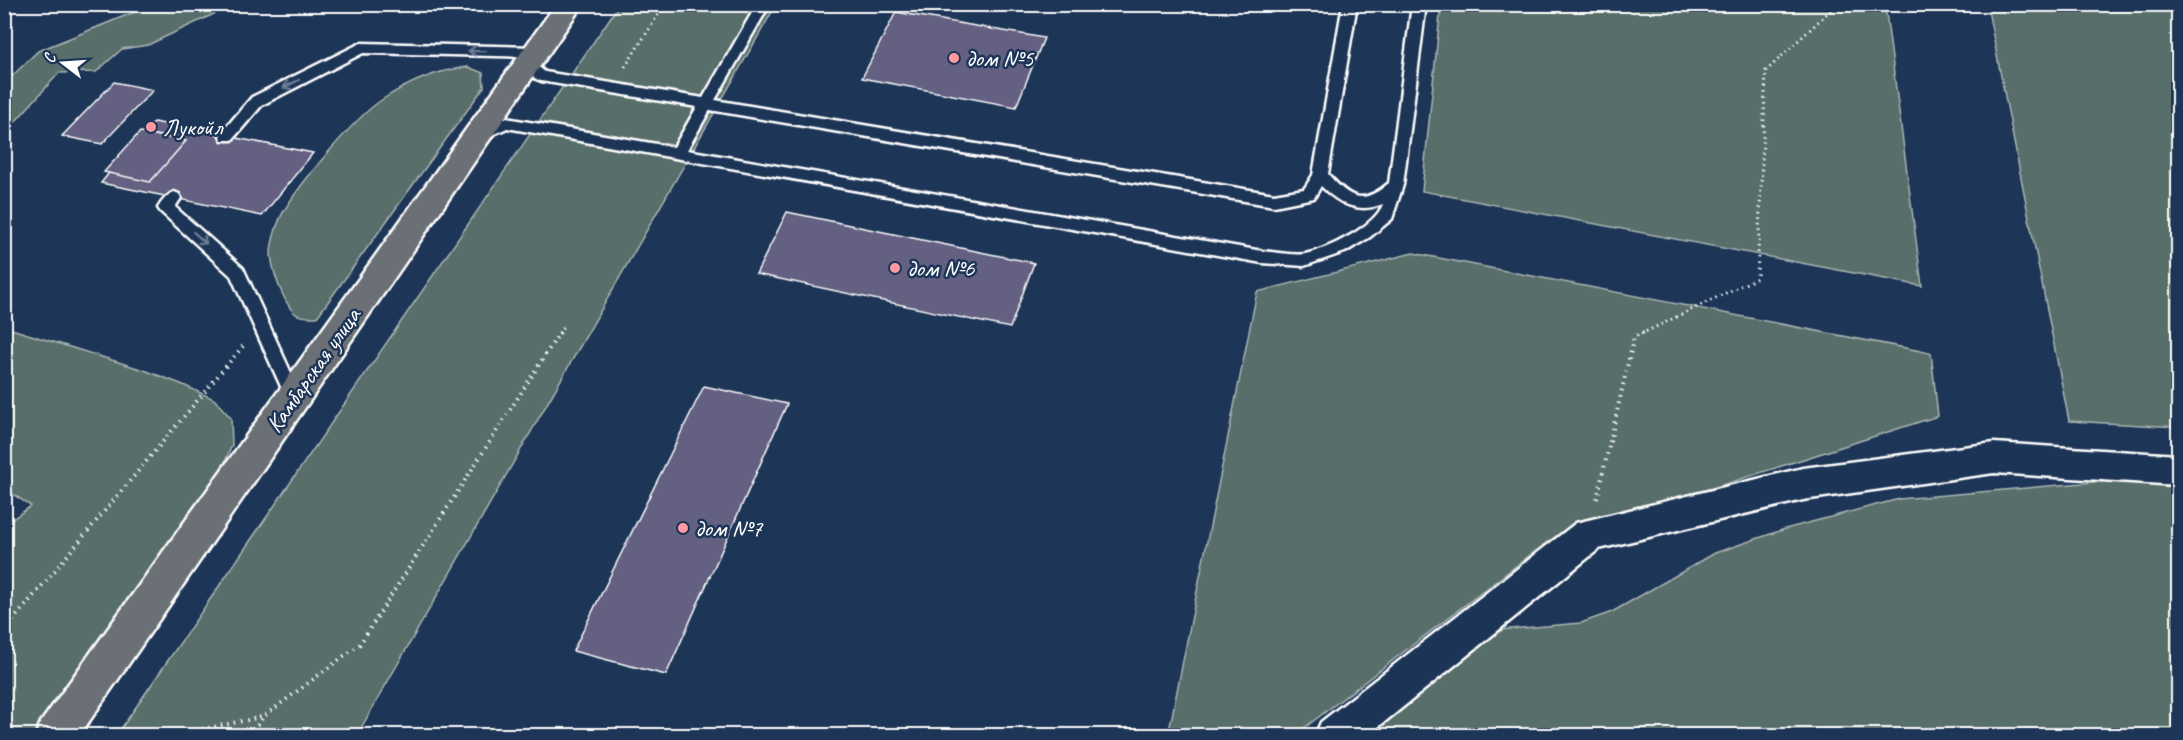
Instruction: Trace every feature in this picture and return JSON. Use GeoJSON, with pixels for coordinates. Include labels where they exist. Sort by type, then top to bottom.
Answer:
{"type":"FeatureCollection","features":[{"type":"Feature","properties":{"kind":"main road","name":"Камбарская улица"},"geometry":{"type":"LineString","coordinates":[[55,735],[570,4]]}},
{"type":"Feature","properties":{"kind":"street"},"geometry":{"type":"LineString","coordinates":[[1335,735],[1589,535],[1803,483],[1994,458],[2178,470]]}},
{"type":"Feature","properties":{"kind":"lane"},"geometry":{"type":"LineString","coordinates":[[678,153],[764,4]]}},
{"type":"Feature","properties":{"kind":"lane"},"geometry":{"type":"LineString","coordinates":[[227,136],[257,101],[361,48],[532,58],[541,76],[1274,200],[1309,194],[1320,175],[1350,4]]}},
{"type":"Feature","properties":{"kind":"lane"},"geometry":{"type":"LineString","coordinates":[[476,138],[506,123],[1262,257],[1304,260],[1340,248],[1365,233],[1387,215],[1396,185],[1419,4]]}},
{"type":"Feature","properties":{"kind":"lane"},"geometry":{"type":"LineString","coordinates":[[1320,175],[1337,195],[1358,202],[1375,201],[1396,185]]}},
{"type":"Feature","properties":{"kind":"lane"},"geometry":{"type":"LineString","coordinates":[[174,198],[166,208],[237,272],[294,397]]}},
{"type":"Feature","properties":{"kind":"path"},"geometry":{"type":"LineString","coordinates":[[1589,535],[1634,337],[1757,278],[1766,71],[1837,4]]}},
{"type":"Feature","properties":{"kind":"path"},"geometry":{"type":"LineString","coordinates":[[4,631],[261,324]]}},
{"type":"Feature","properties":{"kind":"path"},"geometry":{"type":"LineString","coordinates":[[250,735],[263,717],[360,644],[563,328]]}},
{"type":"Feature","properties":{"kind":"path"},"geometry":{"type":"LineString","coordinates":[[170,735],[263,717]]}},
{"type":"Feature","properties":{"kind":"green space"},"geometry":{"type":"Polygon","coordinates":[[[145,5],[233,5],[148,45],[122,49],[96,72],[59,73],[5,133],[5,83],[38,51],[137,11],[145,5]]]}},
{"type":"Feature","properties":{"kind":"green space"},"geometry":{"type":"Polygon","coordinates":[[[619,5],[776,5],[357,735],[116,736],[619,5]]]}},
{"type":"Feature","properties":{"kind":"green space"},"geometry":{"type":"Polygon","coordinates":[[[1441,5],[1885,5],[1922,286],[1422,191],[1441,5]]]}},
{"type":"Feature","properties":{"kind":"green space"},"geometry":{"type":"Polygon","coordinates":[[[1987,5],[2178,5],[2178,427],[2069,421],[1987,5]]]}},
{"type":"Feature","properties":{"kind":"green space"},"geometry":{"type":"Polygon","coordinates":[[[468,67],[483,73],[484,87],[317,317],[295,314],[289,307],[279,285],[271,251],[280,219],[292,199],[342,137],[380,101],[422,78],[468,67]]]}},
{"type":"Feature","properties":{"kind":"green space"},"geometry":{"type":"Polygon","coordinates":[[[1413,253],[1931,353],[1938,416],[1550,540],[1295,735],[1168,736],[1257,292],[1413,253]]]}},
{"type":"Feature","properties":{"kind":"green space"},"geometry":{"type":"Polygon","coordinates":[[[5,327],[144,370],[181,384],[214,399],[231,418],[232,445],[224,464],[166,554],[33,735],[5,735],[4,525],[31,506],[5,489],[5,327]]]}},
{"type":"Feature","properties":{"kind":"green space"},"geometry":{"type":"Polygon","coordinates":[[[2118,480],[2178,488],[2178,735],[1366,736],[1499,630],[1581,623],[1612,612],[1715,553],[1785,529],[1899,499],[2118,480]]]}},
{"type":"Feature","properties":{"kind":"building","name":"дом №5"},"geometry":{"type":"Polygon","coordinates":[[[896,12],[1044,38],[1016,107],[862,78],[896,12]]]}},
{"type":"Feature","properties":{"kind":"building"},"geometry":{"type":"Polygon","coordinates":[[[114,82],[153,90],[102,144],[62,136],[114,82]]]}},
{"type":"Feature","properties":{"kind":"building"},"geometry":{"type":"Polygon","coordinates":[[[154,122],[313,153],[262,216],[101,183],[109,173],[150,182],[186,141],[144,133],[154,122]]]}},
{"type":"Feature","properties":{"kind":"building"},"geometry":{"type":"Polygon","coordinates":[[[140,132],[186,141],[150,182],[104,172],[140,132]]]}},
{"type":"Feature","properties":{"kind":"building","name":"дом №6"},"geometry":{"type":"Polygon","coordinates":[[[787,212],[1034,263],[1010,328],[756,274],[787,212]]]}},
{"type":"Feature","properties":{"kind":"building","name":"дом №7"},"geometry":{"type":"Polygon","coordinates":[[[704,386],[787,404],[666,675],[573,651],[704,386]]]}},
{"type":"Feature","properties":{"kind":"place","name":"дом №5"},"geometry":{"type":"Point","coordinates":[954,58]}},
{"type":"Feature","properties":{"kind":"place","name":"Лукойл"},"geometry":{"type":"Point","coordinates":[151,127]}},
{"type":"Feature","properties":{"kind":"place","name":"дом №6"},"geometry":{"type":"Point","coordinates":[895,268]}},
{"type":"Feature","properties":{"kind":"place","name":"дом №7"},"geometry":{"type":"Point","coordinates":[683,528]}}]}
